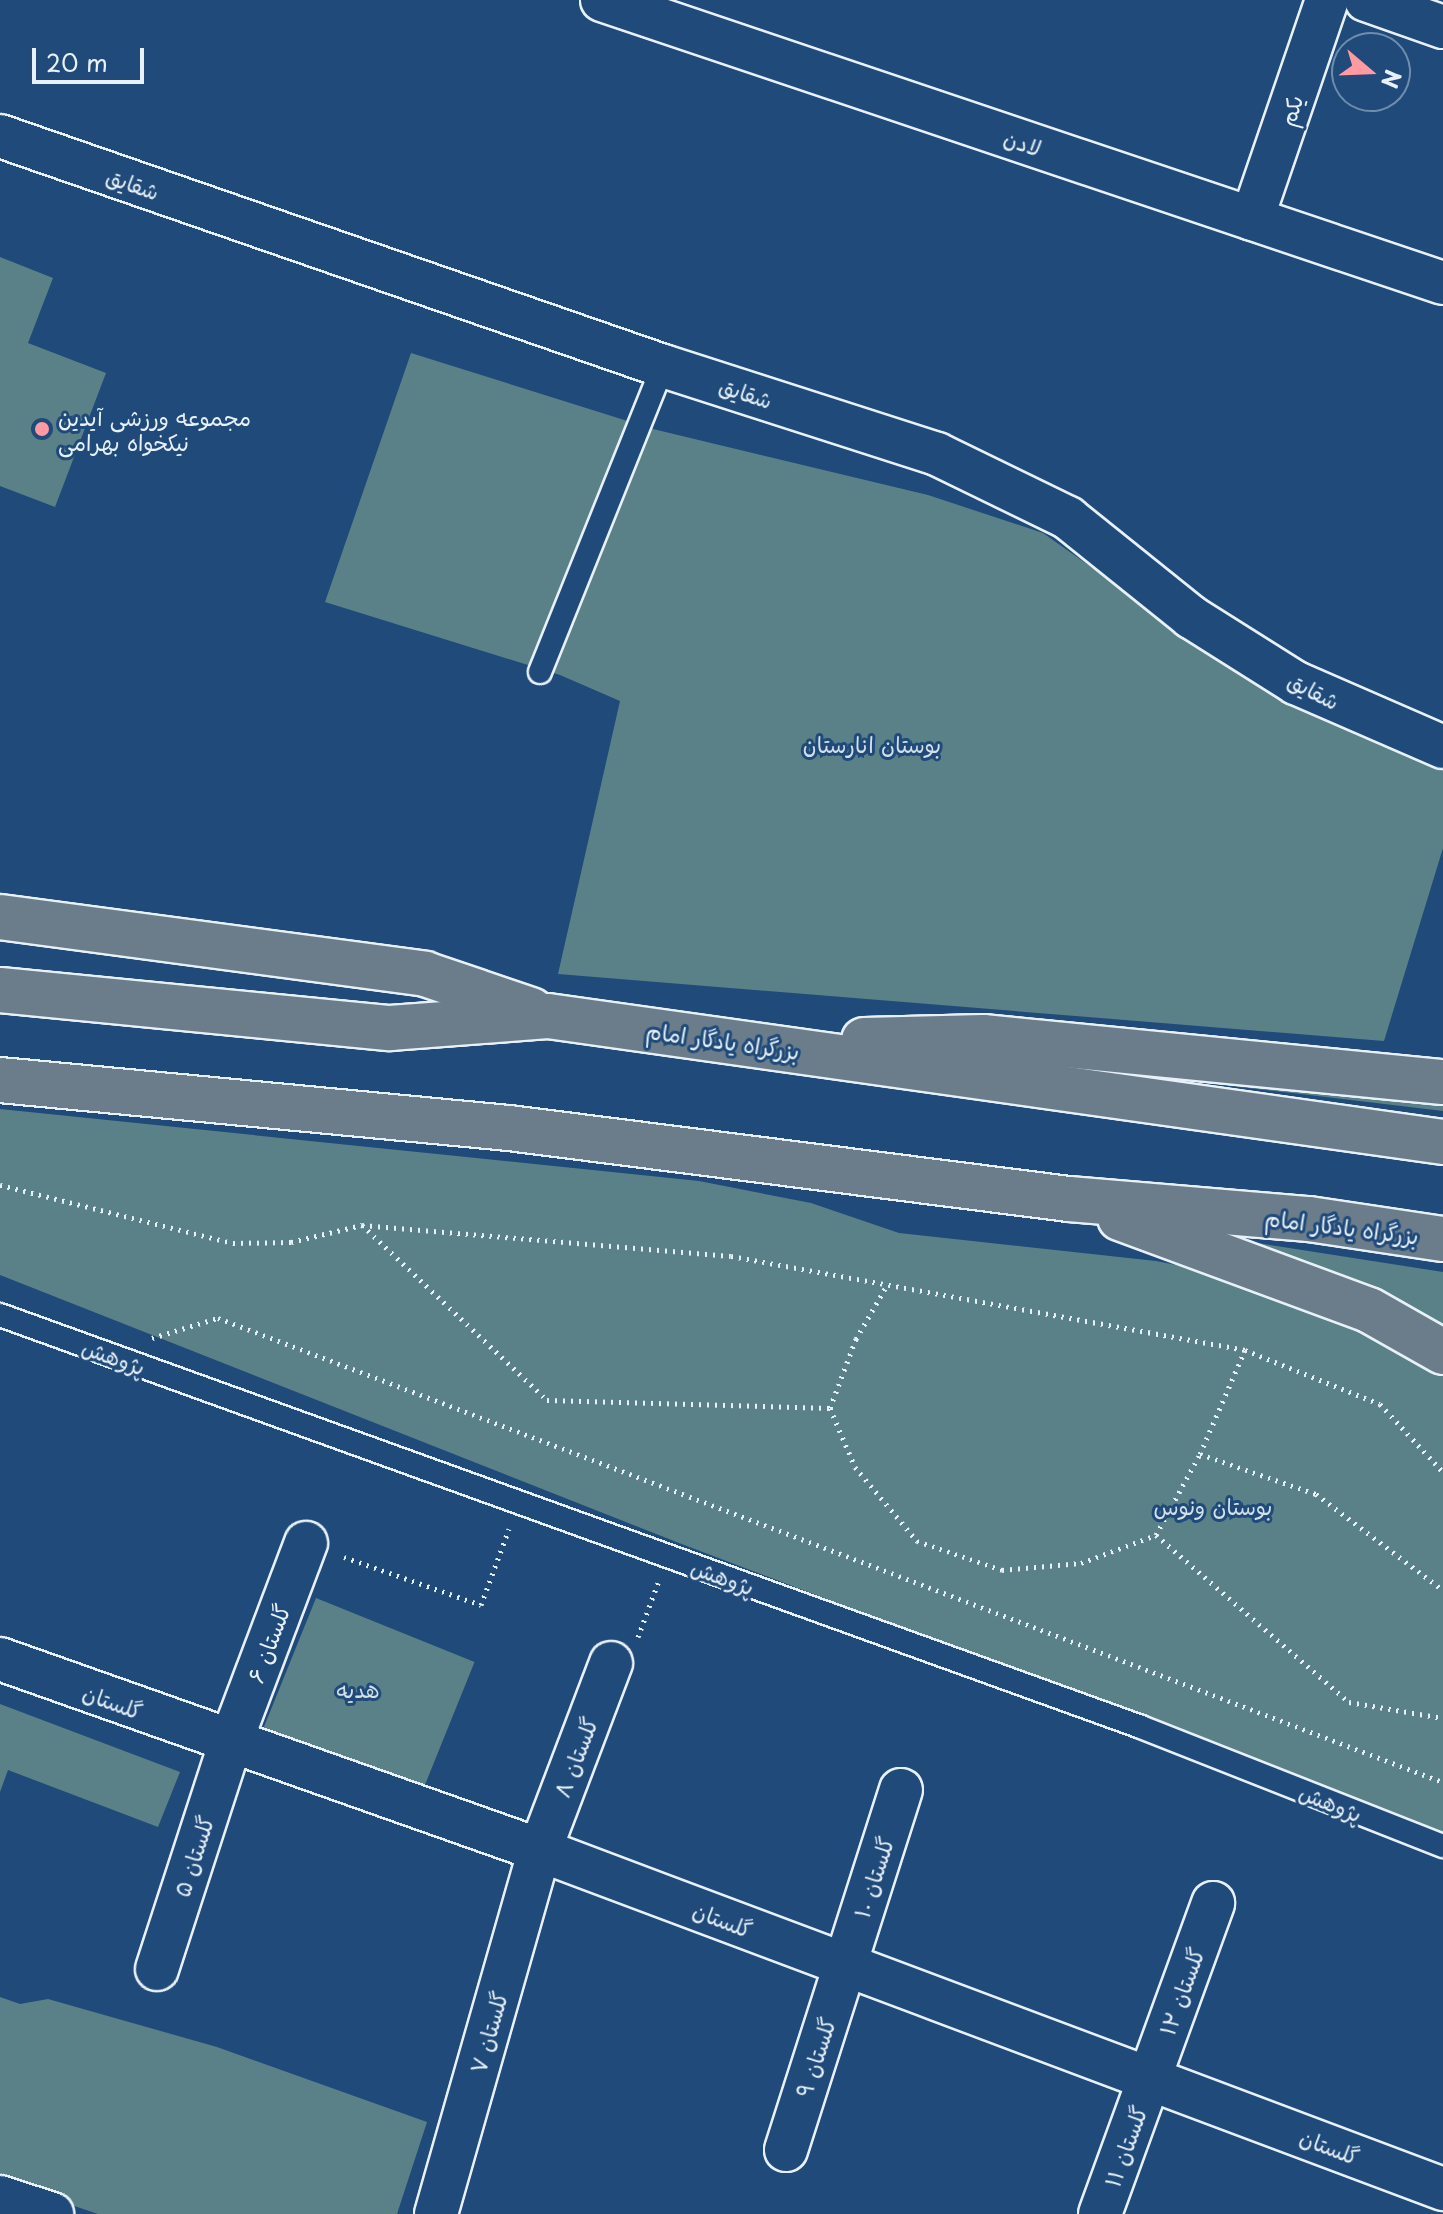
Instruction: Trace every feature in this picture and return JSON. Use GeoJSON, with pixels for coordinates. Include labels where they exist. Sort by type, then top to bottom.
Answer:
{"type":"FeatureCollection","features":[{"type":"Feature","properties":{"kind":"highway"},"geometry":{"type":"LineString","coordinates":[[0,917],[425,974],[548,1016]]}},
{"type":"Feature","properties":{"kind":"highway","name":"بزرگراه یادگار امام"},"geometry":{"type":"LineString","coordinates":[[0,990],[390,1028],[548,1016],[1443,1142]]}},
{"type":"Feature","properties":{"kind":"highway"},"geometry":{"type":"LineString","coordinates":[[756,1043],[983,1037],[1443,1082]]}},
{"type":"Feature","properties":{"kind":"highway","name":"بزرگراه یادگار امام"},"geometry":{"type":"LineString","coordinates":[[0,1080],[509,1128],[1069,1199],[1309,1219],[1443,1239]]}},
{"type":"Feature","properties":{"kind":"highway"},"geometry":{"type":"LineString","coordinates":[[1069,1199],[1369,1310],[1443,1352]]}},
{"type":"Feature","properties":{"kind":"street","name":"لادن"},"geometry":{"type":"LineString","coordinates":[[602,0],[1443,283]]}},
{"type":"Feature","properties":{"kind":"street","name":"یکم"},"geometry":{"type":"LineString","coordinates":[[1252,219],[1327,0]]}},
{"type":"Feature","properties":{"kind":"street"},"geometry":{"type":"LineString","coordinates":[[1366,0],[1443,27]]}},
{"type":"Feature","properties":{"kind":"street","name":"شقایق"},"geometry":{"type":"LineString","coordinates":[[0,136],[663,366],[937,454],[1002,482],[1068,518],[1191,617],[1273,669],[1443,747]]}},
{"type":"Feature","properties":{"kind":"street","name":"گلستان ۶"},"geometry":{"type":"LineString","coordinates":[[230,1744],[306,1543]]}},
{"type":"Feature","properties":{"kind":"street","name":"گلستان"},"geometry":{"type":"LineString","coordinates":[[0,1659],[230,1744],[540,1850],[1443,2189]]}},
{"type":"Feature","properties":{"kind":"street","name":"گلستان ۸"},"geometry":{"type":"LineString","coordinates":[[540,1850],[611,1663]]}},
{"type":"Feature","properties":{"kind":"street","name":"گلستان ۵"},"geometry":{"type":"LineString","coordinates":[[157,1969],[230,1744]]}},
{"type":"Feature","properties":{"kind":"street","name":"گلستان ۱۰"},"geometry":{"type":"LineString","coordinates":[[845,1965],[901,1790]]}},
{"type":"Feature","properties":{"kind":"street","name":"گلستان ۷"},"geometry":{"type":"LineString","coordinates":[[436,2214],[540,1850]]}},
{"type":"Feature","properties":{"kind":"street","name":"گلستان ۱۲"},"geometry":{"type":"LineString","coordinates":[[1149,2078],[1213,1903]]}},
{"type":"Feature","properties":{"kind":"street","name":"گلستان ۹"},"geometry":{"type":"LineString","coordinates":[[786,2150],[845,1965]]}},
{"type":"Feature","properties":{"kind":"street","name":"گلستان ۱۱"},"geometry":{"type":"LineString","coordinates":[[1100,2214],[1149,2078]]}},
{"type":"Feature","properties":{"kind":"street"},"geometry":{"type":"LineString","coordinates":[[0,2197],[52,2214]]}},
{"type":"Feature","properties":{"kind":"lane"},"geometry":{"type":"LineString","coordinates":[[540,672],[663,366]]}},
{"type":"Feature","properties":{"kind":"lane","name":"پژوهش"},"geometry":{"type":"LineString","coordinates":[[0,1315],[1141,1727],[1443,1846]]}},
{"type":"Feature","properties":{"kind":"path"},"geometry":{"type":"LineString","coordinates":[[0,1185],[233,1243],[291,1242],[362,1225],[731,1256],[1245,1350],[1380,1404],[1443,1472]]}},
{"type":"Feature","properties":{"kind":"path"},"geometry":{"type":"LineString","coordinates":[[362,1225],[547,1400],[830,1408]]}},
{"type":"Feature","properties":{"kind":"path"},"geometry":{"type":"LineString","coordinates":[[887,1285],[856,1339],[830,1408],[855,1467],[917,1541],[1002,1570],[1081,1563],[1156,1535],[1200,1454],[1245,1350]]}},
{"type":"Feature","properties":{"kind":"path"},"geometry":{"type":"LineString","coordinates":[[105,1353],[218,1318],[1443,1782]]}},
{"type":"Feature","properties":{"kind":"path"},"geometry":{"type":"LineString","coordinates":[[1200,1454],[1316,1494],[1443,1590]]}},
{"type":"Feature","properties":{"kind":"path"},"geometry":{"type":"LineString","coordinates":[[306,1543],[481,1605],[520,1502]]}},
{"type":"Feature","properties":{"kind":"path"},"geometry":{"type":"LineString","coordinates":[[1156,1535],[1349,1702],[1443,1718]]}},
{"type":"Feature","properties":{"kind":"path"},"geometry":{"type":"LineString","coordinates":[[611,1663],[626,1669],[668,1556]]}},
{"type":"Feature","properties":{"kind":"green space","name":"مجموعه ورزشی آیدین نیکخواه بهرامی"},"geometry":{"type":"Polygon","coordinates":[[[0,257],[53,278],[28,343],[106,373],[55,507],[0,486],[0,257]]]}},
{"type":"Feature","properties":{"kind":"green space","name":"بوستان انارستان"},"geometry":{"type":"Polygon","coordinates":[[[411,353],[653,429],[928,495],[1043,533],[1210,651],[1443,767],[1443,848],[1384,1041],[558,974],[620,701],[560,675],[325,602],[411,353]]]}},
{"type":"Feature","properties":{"kind":"green space"},"geometry":{"type":"Polygon","coordinates":[[[910,1049],[1443,1094],[1443,1111],[1309,1095],[910,1049]]]}},
{"type":"Feature","properties":{"kind":"green space","name":"بوستان ونوس"},"geometry":{"type":"Polygon","coordinates":[[[0,1109],[699,1181],[811,1203],[899,1233],[1156,1261],[1222,1274],[1320,1304],[1443,1371],[1443,1833],[679,1543],[0,1275],[0,1109]]]}},
{"type":"Feature","properties":{"kind":"green space"},"geometry":{"type":"Polygon","coordinates":[[[1207,1235],[1443,1272],[1443,1329],[1367,1285],[1207,1235]]]}},
{"type":"Feature","properties":{"kind":"green space","name":"هدیه"},"geometry":{"type":"Polygon","coordinates":[[[316,1598],[475,1662],[422,1793],[263,1729],[316,1598]]]}},
{"type":"Feature","properties":{"kind":"green space"},"geometry":{"type":"Polygon","coordinates":[[[0,1704],[180,1772],[158,1827],[8,1770],[0,1792],[0,1704]]]}},
{"type":"Feature","properties":{"kind":"green space"},"geometry":{"type":"Polygon","coordinates":[[[0,1997],[20,2004],[48,1999],[217,2047],[427,2122],[397,2214],[98,2214],[0,2181],[0,1997]]]}},
{"type":"Feature","properties":{"kind":"place","name":"مجموعه ورزشی آیدین نیکخواه بهرامی"},"geometry":{"type":"Point","coordinates":[42,429]}}]}
